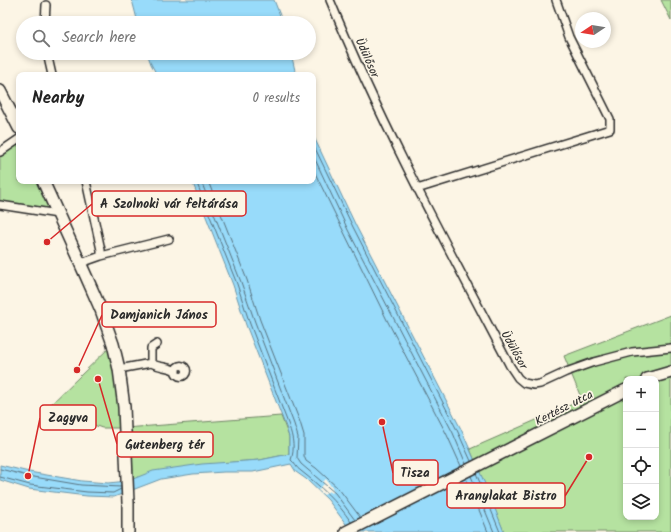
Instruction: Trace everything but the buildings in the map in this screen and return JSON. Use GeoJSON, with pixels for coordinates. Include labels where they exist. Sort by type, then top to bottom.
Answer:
{"type":"FeatureCollection","features":[{"type":"Feature","properties":{"kind":"main road"},"geometry":{"type":"LineString","coordinates":[[0,91],[16,122]]}},
{"type":"Feature","properties":{"kind":"main road"},"geometry":{"type":"LineString","coordinates":[[44,184],[81,263],[101,310],[113,344],[122,390],[125,428],[128,503],[127,530]]}},
{"type":"Feature","properties":{"kind":"main road"},"geometry":{"type":"LineString","coordinates":[[657,376],[671,372]]}},
{"type":"Feature","properties":{"kind":"main road"},"geometry":{"type":"LineString","coordinates":[[659,379],[671,380]]}},
{"type":"Feature","properties":{"kind":"main road","name":"Kertész utca"},"geometry":{"type":"LineString","coordinates":[[346,532],[623,392]]}},
{"type":"Feature","properties":{"kind":"street","name":"Üdülősor"},"geometry":{"type":"LineString","coordinates":[[330,0],[392,139],[510,366],[518,378],[528,385],[540,384],[566,372],[594,362],[632,352],[671,348]]}},
{"type":"Feature","properties":{"kind":"street"},"geometry":{"type":"LineString","coordinates":[[417,189],[610,129],[610,119],[568,37],[556,0]]}},
{"type":"Feature","properties":{"kind":"street"},"geometry":{"type":"LineString","coordinates":[[45,16],[46,5]]}},
{"type":"Feature","properties":{"kind":"street"},"geometry":{"type":"LineString","coordinates":[[49,60],[51,72]]}},
{"type":"Feature","properties":{"kind":"street"},"geometry":{"type":"LineString","coordinates":[[0,152],[16,141]]}},
{"type":"Feature","properties":{"kind":"street"},"geometry":{"type":"LineString","coordinates":[[87,184],[101,256]]}},
{"type":"Feature","properties":{"kind":"street"},"geometry":{"type":"LineString","coordinates":[[0,205],[58,214]]}},
{"type":"Feature","properties":{"kind":"street"},"geometry":{"type":"LineString","coordinates":[[81,263],[101,256],[169,239]]}},
{"type":"Feature","properties":{"kind":"street"},"geometry":{"type":"LineString","coordinates":[[151,363],[151,348],[157,344]]}},
{"type":"Feature","properties":{"kind":"street"},"geometry":{"type":"LineString","coordinates":[[118,369],[151,363],[158,367],[171,368],[176,371]]}},
{"type":"Feature","properties":{"kind":"green space"},"geometry":{"type":"Polygon","coordinates":[[[661,0],[671,0],[671,20],[661,0]]]}},
{"type":"Feature","properties":{"kind":"green space"},"geometry":{"type":"Polygon","coordinates":[[[16,141],[16,184],[44,184],[58,214],[0,205],[0,152],[16,141]]]}},
{"type":"Feature","properties":{"kind":"green space"},"geometry":{"type":"Polygon","coordinates":[[[671,315],[671,532],[504,532],[470,449],[582,400],[564,356],[671,315]]]}},
{"type":"Feature","properties":{"kind":"green space"},"geometry":{"type":"Polygon","coordinates":[[[113,344],[125,428],[102,428],[47,408],[113,344]]]}},
{"type":"Feature","properties":{"kind":"green space"},"geometry":{"type":"Polygon","coordinates":[[[281,416],[289,437],[289,454],[260,460],[233,462],[128,481],[125,428],[281,416]]]}},
{"type":"Feature","properties":{"kind":"water"},"geometry":{"type":"Polygon","coordinates":[[[132,0],[274,0],[280,16],[136,16],[132,0]]]}},
{"type":"Feature","properties":{"kind":"water"},"geometry":{"type":"Polygon","coordinates":[[[150,60],[293,60],[295,72],[155,72],[150,60]]]}},
{"type":"Feature","properties":{"kind":"water"},"geometry":{"type":"Polygon","coordinates":[[[316,141],[356,226],[461,429],[504,532],[352,532],[328,500],[306,479],[296,472],[291,464],[253,472],[193,474],[161,479],[114,497],[87,496],[29,489],[0,480],[0,465],[29,472],[82,481],[108,483],[128,481],[153,471],[202,464],[260,460],[289,454],[289,437],[286,427],[246,325],[233,285],[193,184],[316,184],[316,141]]]}},
{"type":"Feature","properties":{"kind":"pier"},"geometry":{"type":"Polygon","coordinates":[[[326,479],[334,491],[332,493],[329,491],[324,495],[318,490],[324,484],[323,482],[326,479]]]}},
{"type":"Feature","properties":{"kind":"place","name":"A Szolnoki vár feltárása"},"geometry":{"type":"Point","coordinates":[47,242]}},
{"type":"Feature","properties":{"kind":"place","name":"Damjanich János"},"geometry":{"type":"Point","coordinates":[77,370]}},
{"type":"Feature","properties":{"kind":"place","name":"Gutenberg tér"},"geometry":{"type":"Point","coordinates":[98,379]}},
{"type":"Feature","properties":{"kind":"place","name":"Tisza"},"geometry":{"type":"Point","coordinates":[382,422]}},
{"type":"Feature","properties":{"kind":"place","name":"Aranylakat Bistro"},"geometry":{"type":"Point","coordinates":[589,457]}},
{"type":"Feature","properties":{"kind":"place","name":"Zagyva"},"geometry":{"type":"Point","coordinates":[28,476]}}]}
